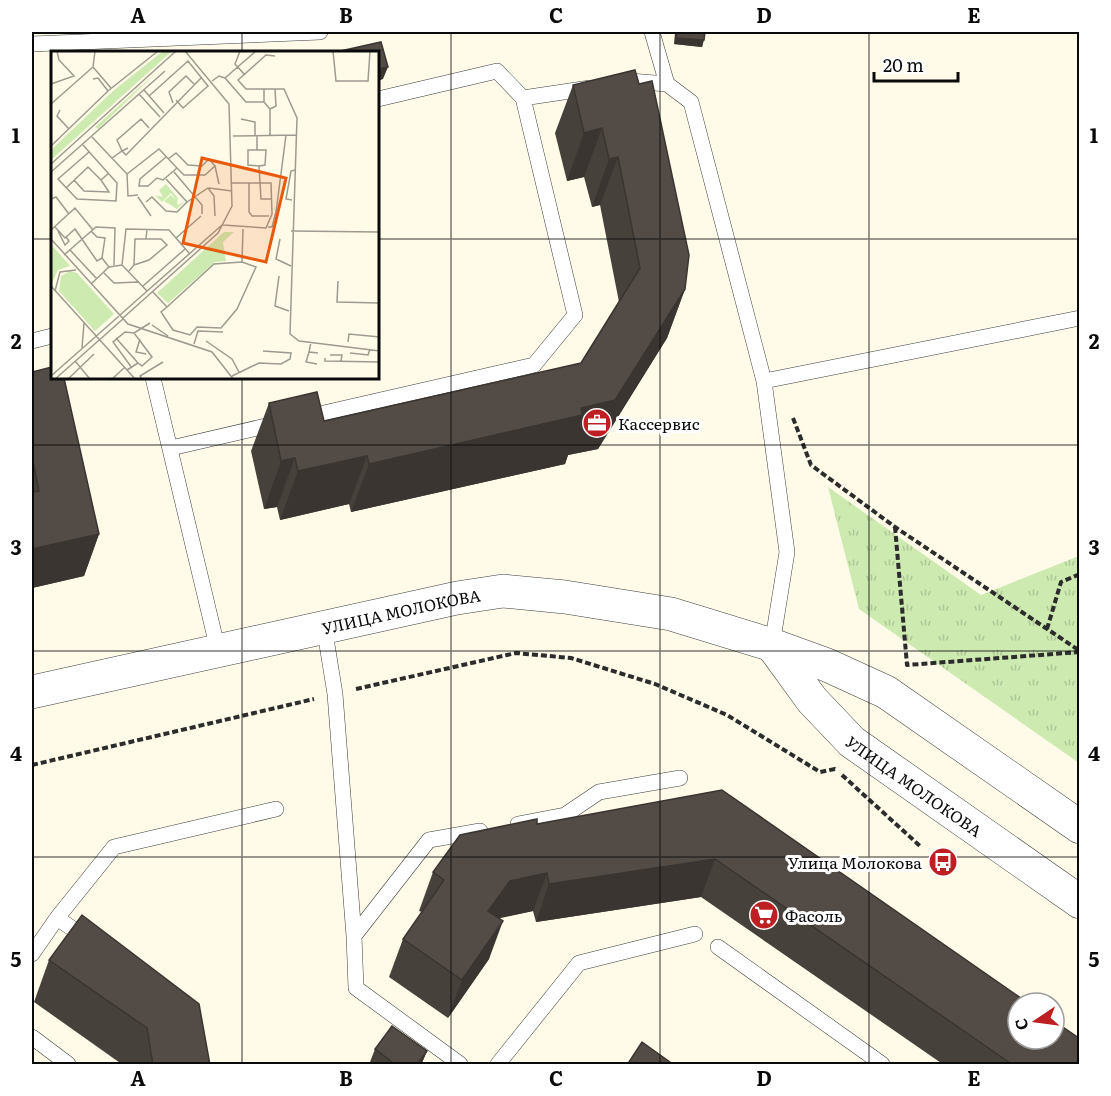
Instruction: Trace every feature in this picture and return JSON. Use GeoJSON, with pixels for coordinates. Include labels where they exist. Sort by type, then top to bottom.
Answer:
{"type":"FeatureCollection","features":[{"type":"Feature","properties":{"kind":"street","name":"УЛИЦА МОЛОКОВА"},"geometry":{"type":"LineString","coordinates":[[32,692],[457,598],[503,591],[565,597],[672,614],[772,645],[827,665],[886,692],[1080,827]]}},
{"type":"Feature","properties":{"kind":"street","name":"УЛИЦА МОЛОКОВА"},"geometry":{"type":"LineString","coordinates":[[772,645],[812,700],[852,742],[1080,902]]}},
{"type":"Feature","properties":{"kind":"lane"},"geometry":{"type":"LineString","coordinates":[[32,44],[320,32]]}},
{"type":"Feature","properties":{"kind":"lane"},"geometry":{"type":"LineString","coordinates":[[652,32],[667,84]]}},
{"type":"Feature","properties":{"kind":"lane"},"geometry":{"type":"LineString","coordinates":[[171,448],[534,364],[575,315],[523,98],[497,71],[380,99]]}},
{"type":"Feature","properties":{"kind":"lane"},"geometry":{"type":"LineString","coordinates":[[523,98],[630,81],[667,84],[691,102],[764,381],[787,552],[772,645]]}},
{"type":"Feature","properties":{"kind":"lane"},"geometry":{"type":"LineString","coordinates":[[764,381],[1080,318]]}},
{"type":"Feature","properties":{"kind":"lane"},"geometry":{"type":"LineString","coordinates":[[32,341],[51,336]]}},
{"type":"Feature","properties":{"kind":"lane"},"geometry":{"type":"LineString","coordinates":[[154,380],[218,650]]}},
{"type":"Feature","properties":{"kind":"lane"},"geometry":{"type":"LineString","coordinates":[[324,626],[335,694],[356,988],[460,1065]]}},
{"type":"Feature","properties":{"kind":"lane"},"geometry":{"type":"LineString","coordinates":[[354,936],[429,840],[565,815],[599,792],[680,778]]}},
{"type":"Feature","properties":{"kind":"lane"},"geometry":{"type":"LineString","coordinates":[[32,954],[57,918],[114,847],[276,809]]}},
{"type":"Feature","properties":{"kind":"lane"},"geometry":{"type":"LineString","coordinates":[[57,918],[105,951]]}},
{"type":"Feature","properties":{"kind":"lane"},"geometry":{"type":"LineString","coordinates":[[498,1065],[579,963],[695,934]]}},
{"type":"Feature","properties":{"kind":"lane"},"geometry":{"type":"LineString","coordinates":[[718,947],[882,1065]]}},
{"type":"Feature","properties":{"kind":"lane"},"geometry":{"type":"LineString","coordinates":[[32,1037],[68,1065]]}},
{"type":"Feature","properties":{"kind":"path"},"geometry":{"type":"LineString","coordinates":[[793,418],[811,465],[896,527],[1080,651]]}},
{"type":"Feature","properties":{"kind":"path"},"geometry":{"type":"LineString","coordinates":[[896,527],[907,665],[1080,651]]}},
{"type":"Feature","properties":{"kind":"path"},"geometry":{"type":"LineString","coordinates":[[1047,629],[1062,582],[1080,574]]}},
{"type":"Feature","properties":{"kind":"path"},"geometry":{"type":"LineString","coordinates":[[32,765],[516,653],[571,658],[655,684],[727,715],[820,772],[835,769],[920,846]]}},
{"type":"Feature","properties":{"kind":"green space"},"geometry":{"type":"Polygon","coordinates":[[[828,487],[981,595],[1079,556],[1079,763],[859,609],[828,487]]]}},
{"type":"Feature","properties":{"kind":"building"},"geometry":{"type":"Polygon","coordinates":[[[677,32],[705,32],[704,40],[676,38],[677,32]]]}},
{"type":"Feature","properties":{"kind":"building"},"geometry":{"type":"Polygon","coordinates":[[[381,42],[388,67],[380,69],[380,51],[340,51],[381,42]]]}},
{"type":"Feature","properties":{"kind":"building"},"geometry":{"type":"Polygon","coordinates":[[[635,70],[639,84],[652,81],[689,255],[685,289],[615,400],[581,408],[582,415],[369,464],[367,456],[298,471],[295,458],[281,461],[269,403],[317,392],[324,421],[581,363],[640,268],[618,157],[609,159],[602,128],[584,133],[573,85],[635,70]]]}},
{"type":"Feature","properties":{"kind":"building"},"geometry":{"type":"Polygon","coordinates":[[[51,367],[51,380],[64,380],[99,534],[32,549],[32,492],[39,491],[32,457],[32,372],[51,367]]]}},
{"type":"Feature","properties":{"kind":"building"},"geometry":{"type":"Polygon","coordinates":[[[722,790],[1011,991],[1006,991],[1006,1051],[1066,1051],[1066,1029],[1080,1039],[1080,1065],[1013,1065],[715,859],[549,884],[547,873],[510,881],[488,911],[503,921],[462,980],[403,939],[444,880],[433,872],[460,835],[537,819],[537,824],[722,790]]]}},
{"type":"Feature","properties":{"kind":"building"},"geometry":{"type":"Polygon","coordinates":[[[82,915],[199,1004],[210,1065],[153,1065],[147,1028],[49,960],[82,915]]]}},
{"type":"Feature","properties":{"kind":"building"},"geometry":{"type":"Polygon","coordinates":[[[392,1026],[427,1051],[417,1065],[396,1065],[375,1049],[392,1026]]]}},
{"type":"Feature","properties":{"kind":"building"},"geometry":{"type":"Polygon","coordinates":[[[642,1042],[674,1065],[627,1065],[642,1042]]]}},
{"type":"Feature","properties":{"kind":"place","name":"Кассервис"},"geometry":{"type":"Point","coordinates":[597,423]}},
{"type":"Feature","properties":{"kind":"place","name":"Улица Молокова"},"geometry":{"type":"Point","coordinates":[943,862]}},
{"type":"Feature","properties":{"kind":"place","name":"Фасоль"},"geometry":{"type":"Point","coordinates":[764,915]}}]}
